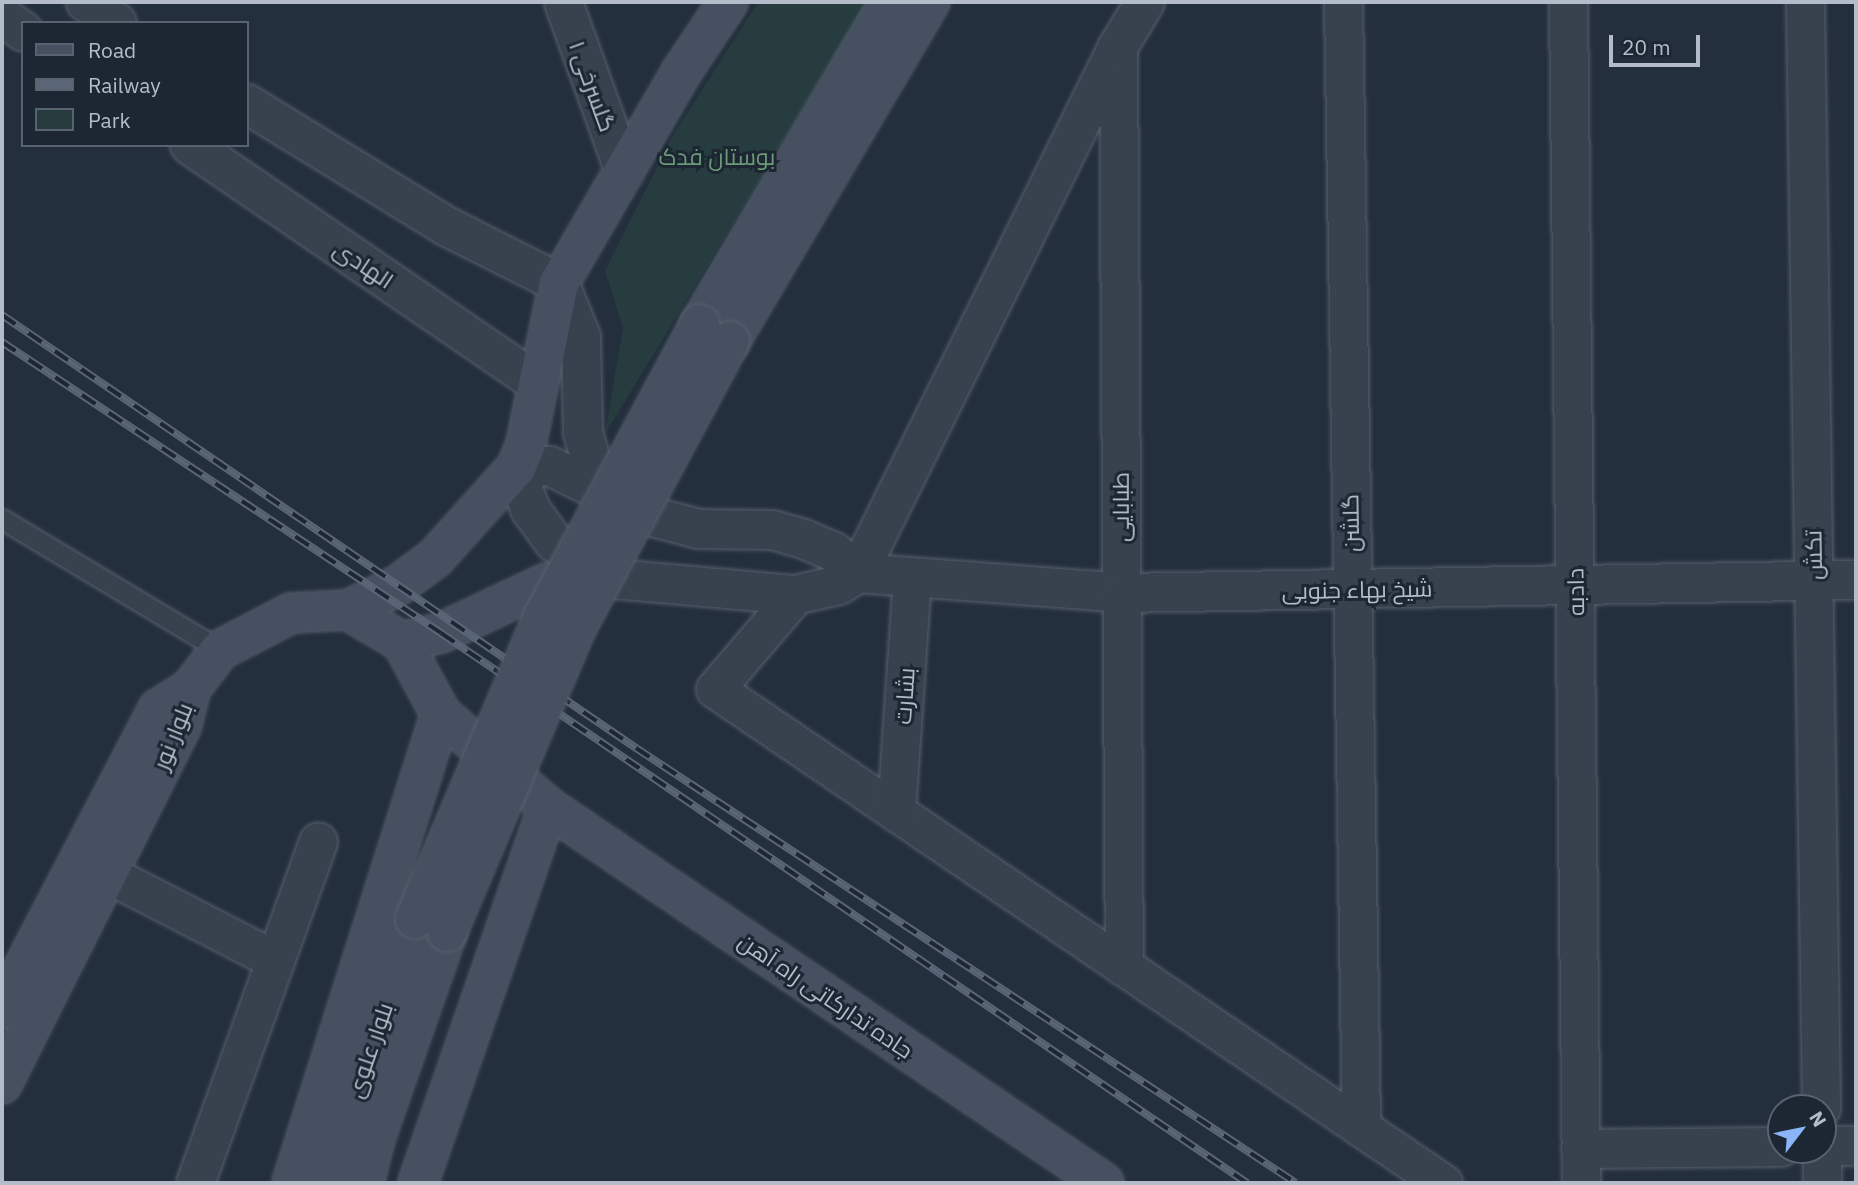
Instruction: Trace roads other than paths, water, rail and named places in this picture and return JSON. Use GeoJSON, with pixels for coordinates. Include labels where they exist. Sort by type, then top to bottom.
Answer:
{"type":"FeatureCollection","features":[{"type":"Feature","properties":{"kind":"main road"},"geometry":{"type":"LineString","coordinates":[[191,688],[220,650],[291,613],[348,610],[397,586],[435,558],[516,468],[526,444],[559,283],[728,2]]}},
{"type":"Feature","properties":{"kind":"main road"},"geometry":{"type":"LineString","coordinates":[[431,925],[575,630],[715,333],[890,2]]}},
{"type":"Feature","properties":{"kind":"main road"},"geometry":{"type":"LineString","coordinates":[[715,333],[930,2]]}},
{"type":"Feature","properties":{"kind":"main road"},"geometry":{"type":"LineString","coordinates":[[402,642],[441,633],[547,583],[614,579]]}},
{"type":"Feature","properties":{"kind":"main road"},"geometry":{"type":"LineString","coordinates":[[292,1183],[441,715],[402,642],[348,610]]}},
{"type":"Feature","properties":{"kind":"main road","name":"بلوار نور"},"geometry":{"type":"LineString","coordinates":[[2,1084],[181,727],[191,688]]}},
{"type":"Feature","properties":{"kind":"main road","name":"بلوار نور"},"geometry":{"type":"LineString","coordinates":[[2,1009],[158,709],[191,688]]}},
{"type":"Feature","properties":{"kind":"main road","name":"جاده تدارکاتی راه آهن"},"geometry":{"type":"LineString","coordinates":[[441,715],[548,807],[1104,1183]]}},
{"type":"Feature","properties":{"kind":"main road"},"geometry":{"type":"LineString","coordinates":[[418,1183],[548,807]]}},
{"type":"Feature","properties":{"kind":"main road","name":"بلوار علوی"},"geometry":{"type":"LineString","coordinates":[[329,1183],[342,1128],[431,925]]}},
{"type":"Feature","properties":{"kind":"main road","name":"بلوار علوی"},"geometry":{"type":"LineString","coordinates":[[364,1183],[431,925]]}},
{"type":"Feature","properties":{"kind":"street"},"geometry":{"type":"LineString","coordinates":[[86,2],[114,21]]}},
{"type":"Feature","properties":{"kind":"street"},"geometry":{"type":"LineString","coordinates":[[121,2],[126,21]]}},
{"type":"Feature","properties":{"kind":"street","name":"گلسرخی ۱"},"geometry":{"type":"LineString","coordinates":[[563,2],[624,171]]}},
{"type":"Feature","properties":{"kind":"street"},"geometry":{"type":"LineString","coordinates":[[858,573],[834,552],[804,539],[772,530],[699,529],[653,517],[550,466],[516,468],[530,509],[554,542],[614,579],[795,595],[839,585],[858,573],[1118,47],[1145,2]]}},
{"type":"Feature","properties":{"kind":"street","name":"گلشن"},"geometry":{"type":"LineString","coordinates":[[1343,2],[1350,589],[1362,1128]]}},
{"type":"Feature","properties":{"kind":"street","name":"دادبه"},"geometry":{"type":"LineString","coordinates":[[1568,2],[1581,1166]]}},
{"type":"Feature","properties":{"kind":"street","name":"تکش"},"geometry":{"type":"LineString","coordinates":[[1805,2],[1821,1094]]}},
{"type":"Feature","properties":{"kind":"street"},"geometry":{"type":"LineString","coordinates":[[2,16],[21,30]]}},
{"type":"Feature","properties":{"kind":"street","name":"طبابایی"},"geometry":{"type":"LineString","coordinates":[[1118,47],[1125,967]]}},
{"type":"Feature","properties":{"kind":"street"},"geometry":{"type":"LineString","coordinates":[[248,105],[447,227],[559,283],[581,337],[583,433],[600,491]]}},
{"type":"Feature","properties":{"kind":"street","name":"الهادی"},"geometry":{"type":"LineString","coordinates":[[193,147],[537,383]]}},
{"type":"Feature","properties":{"kind":"street","name":"شیخ بهاء جنوبی"},"geometry":{"type":"LineString","coordinates":[[858,573],[912,580],[1121,593],[1856,580]]}},
{"type":"Feature","properties":{"kind":"street","name":"بشارت"},"geometry":{"type":"LineString","coordinates":[[896,811],[912,580]]}},
{"type":"Feature","properties":{"kind":"street"},"geometry":{"type":"LineString","coordinates":[[795,595],[715,689],[1443,1183]]}},
{"type":"Feature","properties":{"kind":"street"},"geometry":{"type":"LineString","coordinates":[[195,1183],[318,842]]}},
{"type":"Feature","properties":{"kind":"street"},"geometry":{"type":"LineString","coordinates":[[107,874],[275,960]]}},
{"type":"Feature","properties":{"kind":"street"},"geometry":{"type":"LineString","coordinates":[[1837,1147],[1856,1146]]}},
{"type":"Feature","properties":{"kind":"street"},"geometry":{"type":"LineString","coordinates":[[1581,1166],[1767,1148]]}},
{"type":"Feature","properties":{"kind":"street"},"geometry":{"type":"LineString","coordinates":[[1822,1164],[1822,1183]]}},
{"type":"Feature","properties":{"kind":"lane"},"geometry":{"type":"LineString","coordinates":[[2,519],[220,650]]}},
{"type":"Feature","properties":{"kind":"railway"},"geometry":{"type":"LineString","coordinates":[[2,315],[636,748],[1296,1183]]}},
{"type":"Feature","properties":{"kind":"railway"},"geometry":{"type":"LineString","coordinates":[[2,342],[441,633],[1247,1183]]}},
{"type":"Feature","properties":{"kind":"park label","name":"بوستان فدک"},"geometry":{"type":"Point","coordinates":[717,156]}}]}
